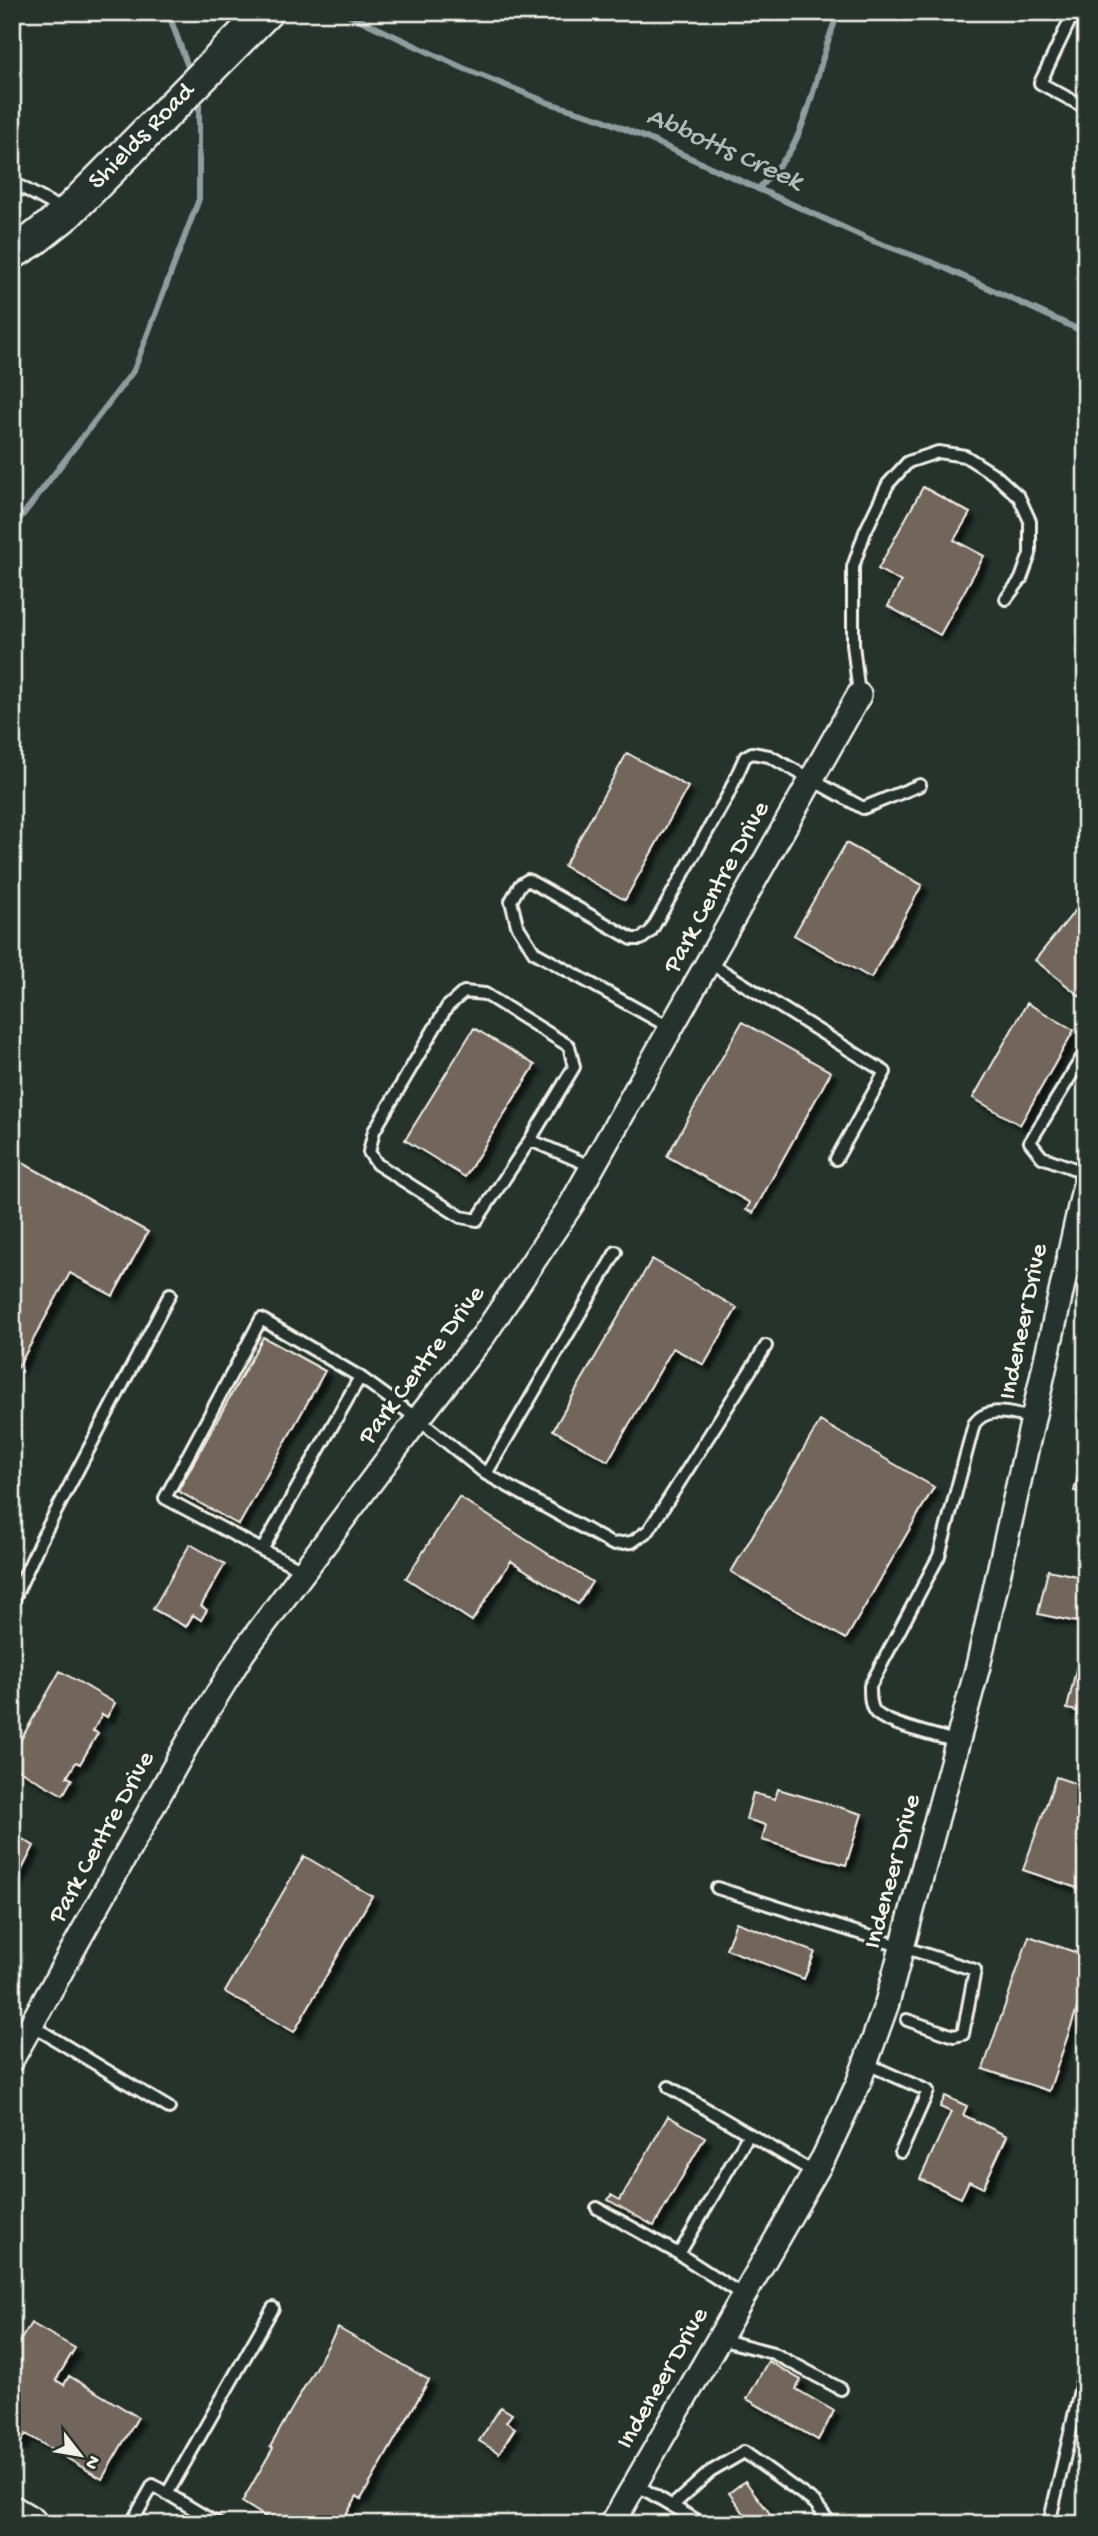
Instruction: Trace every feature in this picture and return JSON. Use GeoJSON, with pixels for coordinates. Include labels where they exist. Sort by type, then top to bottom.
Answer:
{"type":"FeatureCollection","features":[{"type":"Feature","properties":{"kind":"main road"},"geometry":{"type":"LineString","coordinates":[[12,2514],[29,2524]]}},
{"type":"Feature","properties":{"kind":"street","name":"Shields Road"},"geometry":{"type":"LineString","coordinates":[[12,253],[67,213],[266,12]]}},
{"type":"Feature","properties":{"kind":"street","name":"Park Centre Drive"},"geometry":{"type":"LineString","coordinates":[[12,2059],[194,1732],[244,1651],[484,1335],[572,1205],[859,695]]}},
{"type":"Feature","properties":{"kind":"street","name":"Indeneer Drive"},"geometry":{"type":"LineString","coordinates":[[612,2524],[815,2173],[852,2096],[887,2003],[978,1666],[1086,1180]]}},
{"type":"Feature","properties":{"kind":"lane"},"geometry":{"type":"LineString","coordinates":[[1074,12],[1040,83],[1086,108]]}},
{"type":"Feature","properties":{"kind":"lane"},"geometry":{"type":"LineString","coordinates":[[12,181],[67,213]]}},
{"type":"Feature","properties":{"kind":"lane"},"geometry":{"type":"LineString","coordinates":[[859,695],[853,644],[853,567],[865,532],[888,484],[908,462],[938,452],[965,456],[995,475],[1019,497],[1030,521],[1030,554],[1021,579],[1006,599]]}},
{"type":"Feature","properties":{"kind":"lane"},"geometry":{"type":"LineString","coordinates":[[671,1028],[534,952],[517,925],[511,901],[520,885],[528,880],[632,939],[641,939],[651,932],[728,795],[745,757],[752,753],[760,753],[863,808],[920,785]]}},
{"type":"Feature","properties":{"kind":"lane"},"geometry":{"type":"LineString","coordinates":[[708,962],[885,1072],[836,1159]]}},
{"type":"Feature","properties":{"kind":"lane"},"geometry":{"type":"LineString","coordinates":[[464,992],[485,994],[569,1046],[574,1066],[530,1140],[477,1220],[461,1217],[377,1164],[369,1152],[374,1131],[447,1007],[464,992]]}},
{"type":"Feature","properties":{"kind":"lane"},"geometry":{"type":"LineString","coordinates":[[1086,1051],[1031,1142],[1042,1157],[1086,1173]]}},
{"type":"Feature","properties":{"kind":"lane"},"geometry":{"type":"LineString","coordinates":[[530,1140],[593,1167]]}},
{"type":"Feature","properties":{"kind":"lane"},"geometry":{"type":"LineString","coordinates":[[486,1474],[616,1252]]}},
{"type":"Feature","properties":{"kind":"lane"},"geometry":{"type":"LineString","coordinates":[[12,1602],[41,1540],[170,1294]]}},
{"type":"Feature","properties":{"kind":"lane"},"geometry":{"type":"LineString","coordinates":[[305,1571],[165,1498],[261,1319],[360,1377],[418,1419],[486,1474],[612,1544],[632,1542],[649,1530],[766,1346]]}},
{"type":"Feature","properties":{"kind":"lane"},"geometry":{"type":"LineString","coordinates":[[262,1550],[360,1377]]}},
{"type":"Feature","properties":{"kind":"lane"},"geometry":{"type":"LineString","coordinates":[[958,1742],[885,1719],[875,1712],[870,1698],[870,1686],[939,1556],[974,1424],[979,1416],[993,1412],[1033,1418]]}},
{"type":"Feature","properties":{"kind":"lane"},"geometry":{"type":"LineString","coordinates":[[718,1888],[975,1970],[962,2034],[954,2036],[907,2020]]}},
{"type":"Feature","properties":{"kind":"lane"},"geometry":{"type":"LineString","coordinates":[[31,2025],[169,2108]]}},
{"type":"Feature","properties":{"kind":"lane"},"geometry":{"type":"LineString","coordinates":[[865,2063],[928,2091],[901,2152]]}},
{"type":"Feature","properties":{"kind":"lane"},"geometry":{"type":"LineString","coordinates":[[669,2087],[815,2173]]}},
{"type":"Feature","properties":{"kind":"lane"},"geometry":{"type":"LineString","coordinates":[[679,2254],[749,2134]]}},
{"type":"Feature","properties":{"kind":"lane"},"geometry":{"type":"LineString","coordinates":[[597,2208],[679,2254],[744,2296]]}},
{"type":"Feature","properties":{"kind":"lane"},"geometry":{"type":"LineString","coordinates":[[167,2494],[273,2308]]}},
{"type":"Feature","properties":{"kind":"lane"},"geometry":{"type":"LineString","coordinates":[[719,2339],[773,2353],[841,2389]]}},
{"type":"Feature","properties":{"kind":"lane"},"geometry":{"type":"LineString","coordinates":[[1049,2524],[1086,2364]]}},
{"type":"Feature","properties":{"kind":"lane"},"geometry":{"type":"LineString","coordinates":[[672,2506],[710,2472],[744,2452],[815,2503],[831,2524]]}},
{"type":"Feature","properties":{"kind":"lane"},"geometry":{"type":"LineString","coordinates":[[635,2484],[703,2524]]}},
{"type":"Feature","properties":{"kind":"lane"},"geometry":{"type":"LineString","coordinates":[[131,2524],[153,2485],[218,2524]]}},
{"type":"Feature","properties":{"kind":"building"},"geometry":{"type":"Polygon","coordinates":[[[923,487],[970,513],[954,540],[984,556],[940,635],[888,606],[901,582],[878,569],[923,487]]]}},
{"type":"Feature","properties":{"kind":"building"},"geometry":{"type":"Polygon","coordinates":[[[627,753],[688,787],[625,900],[564,866],[627,753]]]}},
{"type":"Feature","properties":{"kind":"building"},"geometry":{"type":"Polygon","coordinates":[[[846,843],[922,885],[871,978],[794,935],[846,843]]]}},
{"type":"Feature","properties":{"kind":"building"},"geometry":{"type":"Polygon","coordinates":[[[1086,897],[1086,1001],[1035,960],[1086,897]]]}},
{"type":"Feature","properties":{"kind":"building"},"geometry":{"type":"Polygon","coordinates":[[[1027,1003],[1074,1030],[1020,1125],[973,1098],[1027,1003]]]}},
{"type":"Feature","properties":{"kind":"building"},"geometry":{"type":"Polygon","coordinates":[[[742,1022],[831,1072],[753,1213],[746,1210],[750,1203],[667,1156],[742,1022]]]}},
{"type":"Feature","properties":{"kind":"building"},"geometry":{"type":"Polygon","coordinates":[[[474,1028],[535,1065],[465,1177],[405,1140],[474,1028]]]}},
{"type":"Feature","properties":{"kind":"building"},"geometry":{"type":"Polygon","coordinates":[[[12,1157],[148,1232],[113,1296],[70,1273],[12,1378],[12,1157]]]}},
{"type":"Feature","properties":{"kind":"building"},"geometry":{"type":"Polygon","coordinates":[[[652,1259],[737,1308],[704,1365],[673,1348],[608,1461],[553,1430],[652,1259]]]}},
{"type":"Feature","properties":{"kind":"building"},"geometry":{"type":"Polygon","coordinates":[[[263,1337],[325,1371],[239,1525],[178,1491],[263,1337]]]}},
{"type":"Feature","properties":{"kind":"building"},"geometry":{"type":"Polygon","coordinates":[[[820,1421],[934,1487],[846,1639],[731,1572],[820,1421]]]}},
{"type":"Feature","properties":{"kind":"building"},"geometry":{"type":"Polygon","coordinates":[[[1086,1446],[1086,1494],[1074,1491],[1086,1446]]]}},
{"type":"Feature","properties":{"kind":"building"},"geometry":{"type":"Polygon","coordinates":[[[459,1497],[592,1582],[578,1604],[511,1561],[472,1621],[406,1578],[459,1497]]]}},
{"type":"Feature","properties":{"kind":"building"},"geometry":{"type":"Polygon","coordinates":[[[190,1544],[225,1564],[201,1606],[207,1610],[201,1620],[193,1615],[186,1627],[153,1609],[190,1544]]]}},
{"type":"Feature","properties":{"kind":"building"},"geometry":{"type":"Polygon","coordinates":[[[1048,1570],[1086,1578],[1086,1624],[1038,1614],[1048,1570]]]}},
{"type":"Feature","properties":{"kind":"building"},"geometry":{"type":"Polygon","coordinates":[[[1086,1625],[1086,1713],[1067,1709],[1086,1625]]]}},
{"type":"Feature","properties":{"kind":"building"},"geometry":{"type":"Polygon","coordinates":[[[60,1671],[115,1703],[107,1717],[102,1714],[93,1731],[98,1733],[80,1764],[76,1762],[67,1777],[72,1779],[63,1795],[12,1766],[12,1755],[60,1671]]]}},
{"type":"Feature","properties":{"kind":"building"},"geometry":{"type":"Polygon","coordinates":[[[1056,1777],[1086,1787],[1086,1891],[1023,1870],[1056,1777]]]}},
{"type":"Feature","properties":{"kind":"building"},"geometry":{"type":"Polygon","coordinates":[[[778,1789],[862,1814],[846,1865],[762,1840],[766,1825],[746,1819],[753,1793],[775,1799],[778,1789]]]}},
{"type":"Feature","properties":{"kind":"building"},"geometry":{"type":"Polygon","coordinates":[[[12,1833],[34,1846],[12,1889],[12,1833]]]}},
{"type":"Feature","properties":{"kind":"building"},"geometry":{"type":"Polygon","coordinates":[[[304,1856],[372,1896],[294,2032],[225,1992],[304,1856]]]}},
{"type":"Feature","properties":{"kind":"building"},"geometry":{"type":"Polygon","coordinates":[[[736,1922],[815,1952],[804,1979],[726,1949],[736,1922]]]}},
{"type":"Feature","properties":{"kind":"building"},"geometry":{"type":"Polygon","coordinates":[[[1029,1936],[1086,1956],[1086,1982],[1049,2091],[983,2069],[1029,1936]]]}},
{"type":"Feature","properties":{"kind":"building"},"geometry":{"type":"Polygon","coordinates":[[[945,2096],[967,2106],[963,2115],[1007,2136],[983,2188],[969,2181],[961,2198],[920,2179],[951,2112],[940,2107],[945,2096]]]}},
{"type":"Feature","properties":{"kind":"building"},"geometry":{"type":"Polygon","coordinates":[[[668,2116],[705,2137],[654,2226],[608,2200],[611,2195],[620,2200],[668,2116]]]}},
{"type":"Feature","properties":{"kind":"building"},"geometry":{"type":"Polygon","coordinates":[[[31,2323],[75,2348],[56,2380],[64,2385],[69,2376],[138,2417],[102,2479],[26,2434],[19,2445],[12,2441],[12,2354],[31,2323]]]}},
{"type":"Feature","properties":{"kind":"building"},"geometry":{"type":"Polygon","coordinates":[[[338,2328],[429,2380],[361,2499],[357,2496],[341,2524],[277,2524],[242,2502],[338,2328]]]}},
{"type":"Feature","properties":{"kind":"building"},"geometry":{"type":"Polygon","coordinates":[[[768,2361],[801,2380],[796,2389],[834,2411],[818,2440],[747,2399],[768,2361]]]}},
{"type":"Feature","properties":{"kind":"building"},"geometry":{"type":"Polygon","coordinates":[[[501,2407],[512,2414],[506,2422],[515,2428],[499,2453],[479,2441],[501,2407]]]}},
{"type":"Feature","properties":{"kind":"building"},"geometry":{"type":"Polygon","coordinates":[[[745,2481],[778,2524],[752,2524],[729,2493],[745,2481]]]}},
{"type":"Feature","properties":{"kind":"waterway"},"geometry":{"type":"LineString","coordinates":[[168,12],[188,67]]}},
{"type":"Feature","properties":{"kind":"waterway","name":"Abbotts Creek"},"geometry":{"type":"LineString","coordinates":[[343,12],[463,68],[549,103],[599,118],[653,141],[873,241],[934,263],[1086,333]]}},
{"type":"Feature","properties":{"kind":"waterway"},"geometry":{"type":"LineString","coordinates":[[758,189],[783,161],[795,142],[839,12]]}},
{"type":"Feature","properties":{"kind":"waterway"},"geometry":{"type":"LineString","coordinates":[[12,529],[134,370],[199,199],[199,96]]}}]}
